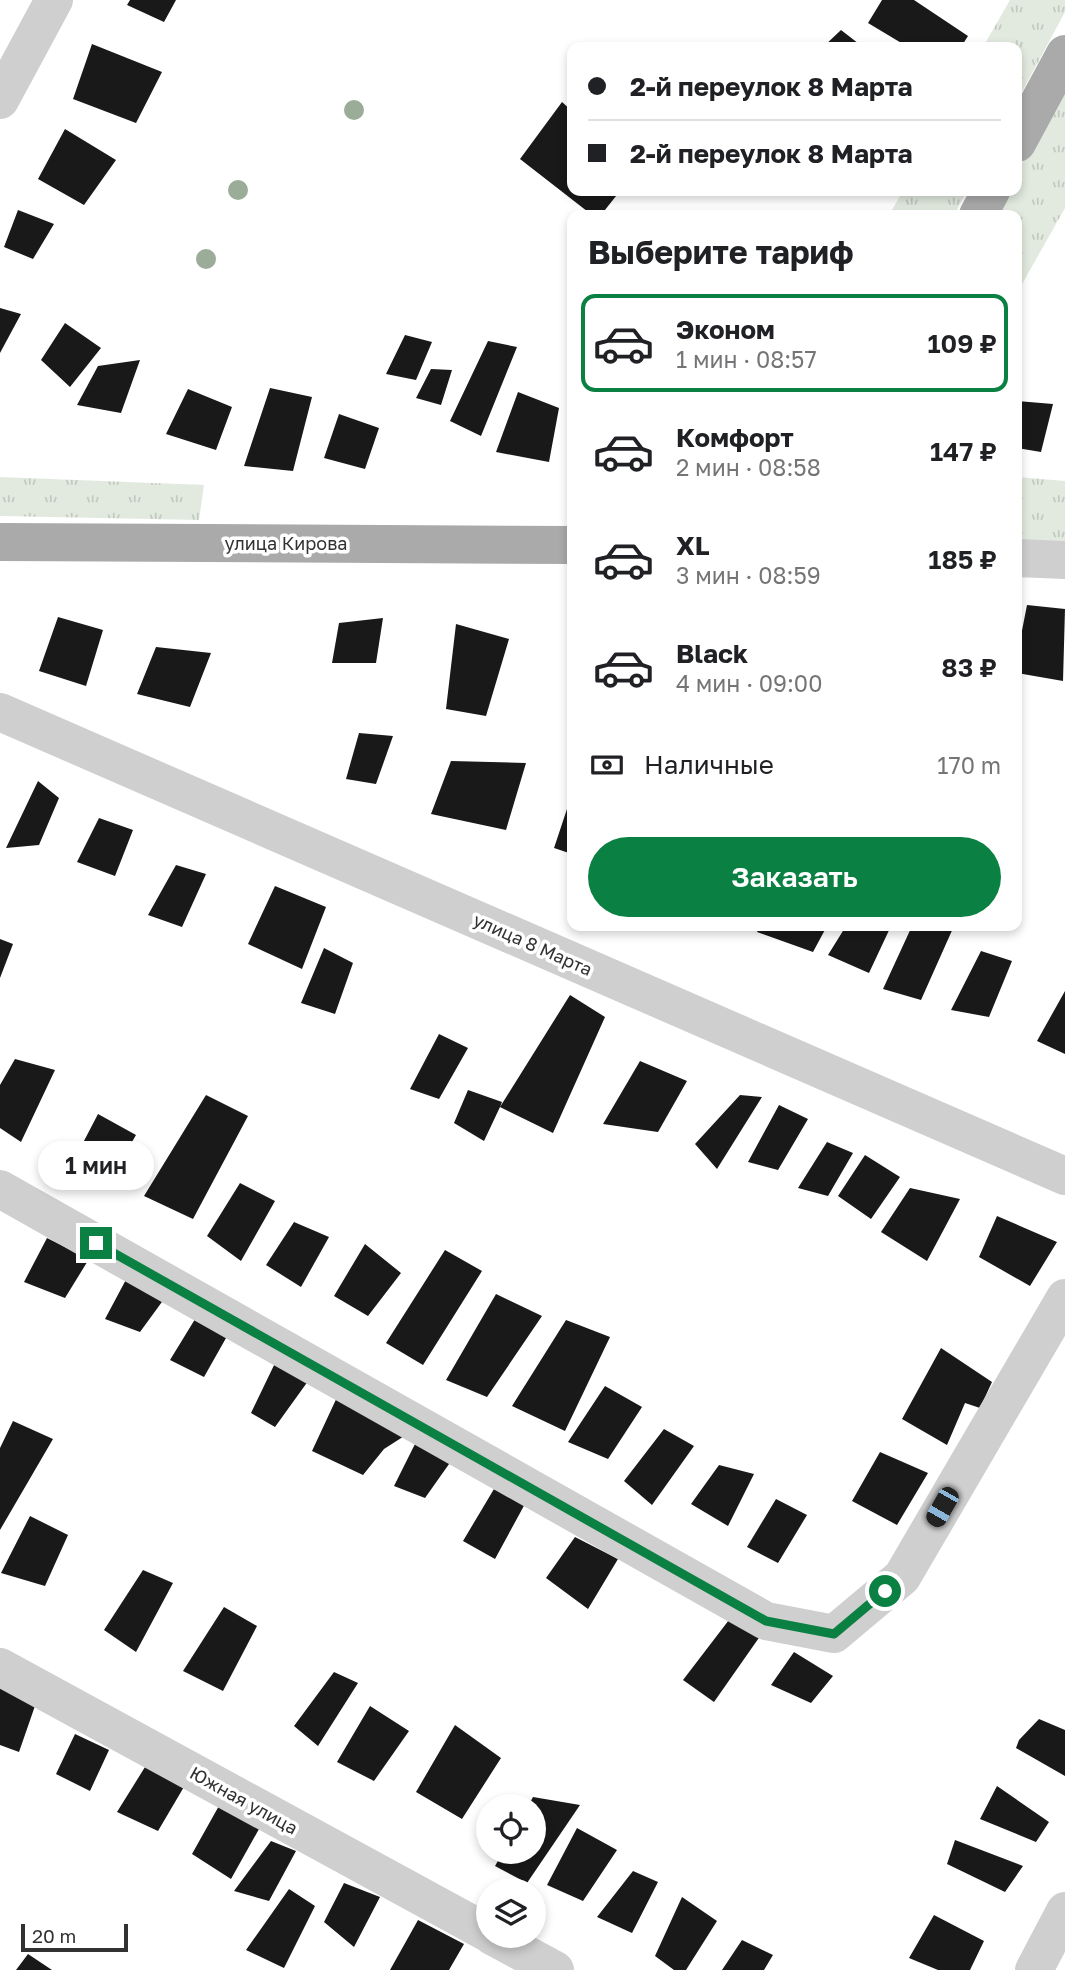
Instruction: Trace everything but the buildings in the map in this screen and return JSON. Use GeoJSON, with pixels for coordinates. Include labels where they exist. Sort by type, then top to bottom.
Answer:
{"type":"FeatureCollection","features":[{"type":"Feature","properties":{"kind":"main road"},"geometry":{"type":"LineString","coordinates":[[1022,134],[1065,54]]}},
{"type":"Feature","properties":{"kind":"main road","name":"улица Кирова"},"geometry":{"type":"LineString","coordinates":[[0,541],[567,545]]}},
{"type":"Feature","properties":{"kind":"street"},"geometry":{"type":"LineString","coordinates":[[0,100],[54,0]]}},
{"type":"Feature","properties":{"kind":"street"},"geometry":{"type":"LineString","coordinates":[[1022,558],[1065,560]]}},
{"type":"Feature","properties":{"kind":"street","name":"улица 8 Марта"},"geometry":{"type":"LineString","coordinates":[[0,712],[1065,1175]]}},
{"type":"Feature","properties":{"kind":"street"},"geometry":{"type":"LineString","coordinates":[[0,1189],[766,1621],[834,1634],[901,1577],[1065,1298]]}},
{"type":"Feature","properties":{"kind":"street","name":"Южная улица"},"geometry":{"type":"LineString","coordinates":[[0,1667],[476,1926]]}},
{"type":"Feature","properties":{"kind":"street"},"geometry":{"type":"LineString","coordinates":[[1034,1970],[1065,1911]]}},
{"type":"Feature","properties":{"kind":"street","name":"Южная улица"},"geometry":{"type":"LineString","coordinates":[[515,1948],[555,1970]]}},
{"type":"Feature","properties":{"kind":"green space"},"geometry":{"type":"Polygon","coordinates":[[[1010,0],[1065,0],[1065,12],[1022,92],[1022,42],[986,42],[1010,0]]]}},
{"type":"Feature","properties":{"kind":"green space"},"geometry":{"type":"Polygon","coordinates":[[[1065,85],[1065,208],[1022,284],[1022,210],[997,210],[1004,196],[1022,196],[1022,164],[1065,85]]]}},
{"type":"Feature","properties":{"kind":"green space"},"geometry":{"type":"Polygon","coordinates":[[[900,196],[964,196],[957,210],[892,210],[900,196]]]}},
{"type":"Feature","properties":{"kind":"green space"},"geometry":{"type":"Polygon","coordinates":[[[0,477],[204,485],[199,520],[0,516],[0,477]]]}},
{"type":"Feature","properties":{"kind":"green space"},"geometry":{"type":"Polygon","coordinates":[[[1022,477],[1065,481],[1065,547],[1022,544],[1022,477]]]}},
{"type":"Feature","properties":{"kind":"route"},"geometry":{"type":"LineString","coordinates":[[96,1243],[766,1621],[834,1634],[885,1591]]}}]}
